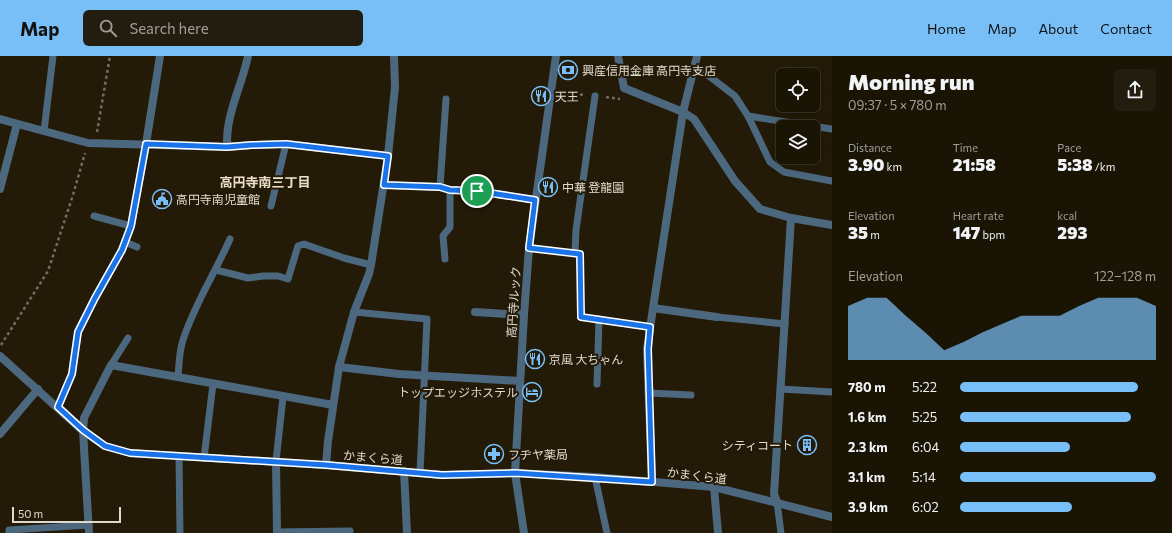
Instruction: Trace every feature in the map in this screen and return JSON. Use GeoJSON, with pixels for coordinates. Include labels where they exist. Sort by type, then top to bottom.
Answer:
{"type":"FeatureCollection","features":[{"type":"Feature","properties":{"kind":"street"},"geometry":{"type":"LineString","coordinates":[[58,407],[72,374],[78,332],[122,250],[131,226],[160,56]]}},
{"type":"Feature","properties":{"kind":"street"},"geometry":{"type":"LineString","coordinates":[[227,147],[227,129],[238,89],[245,71],[248,56]]}},
{"type":"Feature","properties":{"kind":"street"},"geometry":{"type":"LineString","coordinates":[[326,465],[339,367],[354,312],[371,265],[388,156],[395,87],[394,56]]}},
{"type":"Feature","properties":{"kind":"street","name":"高円寺ルック"},"geometry":{"type":"LineString","coordinates":[[524,533],[515,473],[524,315],[529,248],[556,56]]}},
{"type":"Feature","properties":{"kind":"street"},"geometry":{"type":"LineString","coordinates":[[618,56],[624,88],[683,112],[694,119],[735,181],[760,209],[791,218],[832,224]]}},
{"type":"Feature","properties":{"kind":"street"},"geometry":{"type":"LineString","coordinates":[[652,482],[648,349],[650,327],[683,112],[696,66],[697,56]]}},
{"type":"Feature","properties":{"kind":"street"},"geometry":{"type":"LineString","coordinates":[[0,119],[88,143],[227,147],[286,144],[388,156]]}},
{"type":"Feature","properties":{"kind":"street"},"geometry":{"type":"LineString","coordinates":[[0,189],[17,124]]}},
{"type":"Feature","properties":{"kind":"street"},"geometry":{"type":"LineString","coordinates":[[384,185],[440,187],[450,190],[477,191],[535,200]]}},
{"type":"Feature","properties":{"kind":"street"},"geometry":{"type":"LineString","coordinates":[[777,502],[774,494],[791,218]]}},
{"type":"Feature","properties":{"kind":"street"},"geometry":{"type":"LineString","coordinates":[[653,308],[717,317]]}},
{"type":"Feature","properties":{"kind":"street"},"geometry":{"type":"LineString","coordinates":[[476,312],[524,315]]}},
{"type":"Feature","properties":{"kind":"street","name":"かまくら道"},"geometry":{"type":"LineString","coordinates":[[0,356],[83,430],[105,446],[130,453],[276,461],[442,475],[515,473],[595,477],[714,487],[832,517]]}},
{"type":"Feature","properties":{"kind":"street"},"geometry":{"type":"LineString","coordinates":[[89,529],[83,430],[84,418],[111,366],[333,406]]}},
{"type":"Feature","properties":{"kind":"street"},"geometry":{"type":"LineString","coordinates":[[339,367],[399,374],[520,381]]}},
{"type":"Feature","properties":{"kind":"street"},"geometry":{"type":"LineString","coordinates":[[0,434],[38,389]]}},
{"type":"Feature","properties":{"kind":"street"},"geometry":{"type":"LineString","coordinates":[[276,461],[277,532]]}},
{"type":"Feature","properties":{"kind":"street"},"geometry":{"type":"LineString","coordinates":[[404,471],[407,533]]}},
{"type":"Feature","properties":{"kind":"street"},"geometry":{"type":"LineString","coordinates":[[714,487],[718,533]]}},
{"type":"Feature","properties":{"kind":"lane"},"geometry":{"type":"LineString","coordinates":[[44,131],[53,56]]}},
{"type":"Feature","properties":{"kind":"lane"},"geometry":{"type":"LineString","coordinates":[[696,66],[735,96],[748,116],[770,162],[784,172],[832,181]]}},
{"type":"Feature","properties":{"kind":"lane"},"geometry":{"type":"LineString","coordinates":[[595,96],[576,230],[575,252],[580,254],[581,317],[650,327]]}},
{"type":"Feature","properties":{"kind":"lane"},"geometry":{"type":"LineString","coordinates":[[440,187],[446,99]]}},
{"type":"Feature","properties":{"kind":"lane"},"geometry":{"type":"LineString","coordinates":[[748,116],[832,129]]}},
{"type":"Feature","properties":{"kind":"lane"},"geometry":{"type":"LineString","coordinates":[[270,206],[286,144]]}},
{"type":"Feature","properties":{"kind":"lane"},"geometry":{"type":"LineString","coordinates":[[445,259],[443,236],[450,227],[450,190]]}},
{"type":"Feature","properties":{"kind":"lane"},"geometry":{"type":"LineString","coordinates":[[94,216],[131,226]]}},
{"type":"Feature","properties":{"kind":"lane"},"geometry":{"type":"LineString","coordinates":[[178,377],[182,342],[192,314],[216,270],[230,239]]}},
{"type":"Feature","properties":{"kind":"lane"},"geometry":{"type":"LineString","coordinates":[[125,242],[137,247]]}},
{"type":"Feature","properties":{"kind":"lane"},"geometry":{"type":"LineString","coordinates":[[216,270],[248,278],[263,276],[288,278],[298,246],[304,244],[344,258],[371,265]]}},
{"type":"Feature","properties":{"kind":"lane"},"geometry":{"type":"LineString","coordinates":[[354,312],[427,319],[426,375],[420,473]]}},
{"type":"Feature","properties":{"kind":"lane"},"geometry":{"type":"LineString","coordinates":[[717,317],[784,324]]}},
{"type":"Feature","properties":{"kind":"lane"},"geometry":{"type":"LineString","coordinates":[[597,384],[599,319]]}},
{"type":"Feature","properties":{"kind":"lane"},"geometry":{"type":"LineString","coordinates":[[111,366],[128,338]]}},
{"type":"Feature","properties":{"kind":"lane"},"geometry":{"type":"LineString","coordinates":[[204,458],[213,384]]}},
{"type":"Feature","properties":{"kind":"lane"},"geometry":{"type":"LineString","coordinates":[[781,389],[832,392]]}},
{"type":"Feature","properties":{"kind":"lane"},"geometry":{"type":"LineString","coordinates":[[649,393],[691,395]]}},
{"type":"Feature","properties":{"kind":"lane"},"geometry":{"type":"LineString","coordinates":[[276,461],[283,397]]}},
{"type":"Feature","properties":{"kind":"lane"},"geometry":{"type":"LineString","coordinates":[[180,456],[180,533]]}},
{"type":"Feature","properties":{"kind":"lane"},"geometry":{"type":"LineString","coordinates":[[595,477],[607,533]]}},
{"type":"Feature","properties":{"kind":"lane"},"geometry":{"type":"LineString","coordinates":[[777,502],[781,533]]}},
{"type":"Feature","properties":{"kind":"lane"},"geometry":{"type":"LineString","coordinates":[[9,533],[9,530],[89,529]]}},
{"type":"Feature","properties":{"kind":"lane"},"geometry":{"type":"LineString","coordinates":[[277,532],[350,531]]}},
{"type":"Feature","properties":{"kind":"path"},"geometry":{"type":"LineString","coordinates":[[0,347],[48,270],[73,195],[88,143],[98,132],[110,56]]}},
{"type":"Feature","properties":{"kind":"path"},"geometry":{"type":"LineString","coordinates":[[529,248],[575,252]]}},
{"type":"Feature","properties":{"kind":"place","name":"興産信用金庫 高円寺支店"},"geometry":{"type":"Point","coordinates":[568,70]}},
{"type":"Feature","properties":{"kind":"place","name":"天王"},"geometry":{"type":"Point","coordinates":[541,96]}},
{"type":"Feature","properties":{"kind":"place","name":"中華 登龍園"},"geometry":{"type":"Point","coordinates":[548,187]}},
{"type":"Feature","properties":{"kind":"place","name":"高円寺南児童館"},"geometry":{"type":"Point","coordinates":[162,199]}},
{"type":"Feature","properties":{"kind":"place","name":"京風 大ちゃん"},"geometry":{"type":"Point","coordinates":[535,359]}},
{"type":"Feature","properties":{"kind":"place","name":"トップエッジホステル"},"geometry":{"type":"Point","coordinates":[532,392]}},
{"type":"Feature","properties":{"kind":"place","name":"シティコート"},"geometry":{"type":"Point","coordinates":[807,445]}},
{"type":"Feature","properties":{"kind":"place","name":"フヂヤ薬局"},"geometry":{"type":"Point","coordinates":[494,454]}},
{"type":"Feature","properties":{"kind":"district","name":"高円寺南三丁目"},"geometry":{"type":"Point","coordinates":[265,182]}},
{"type":"Feature","properties":{"kind":"route"},"geometry":{"type":"LineString","coordinates":[[146,144],[227,147],[286,144],[388,156],[384,185],[440,187],[450,190],[477,191],[535,200],[529,248],[575,252],[580,254],[581,317],[650,327],[648,349],[652,482],[595,477],[515,473],[442,475],[276,461],[130,453],[105,446],[83,430],[58,407],[72,374],[78,332],[122,250],[131,226],[146,144]]}}]}
